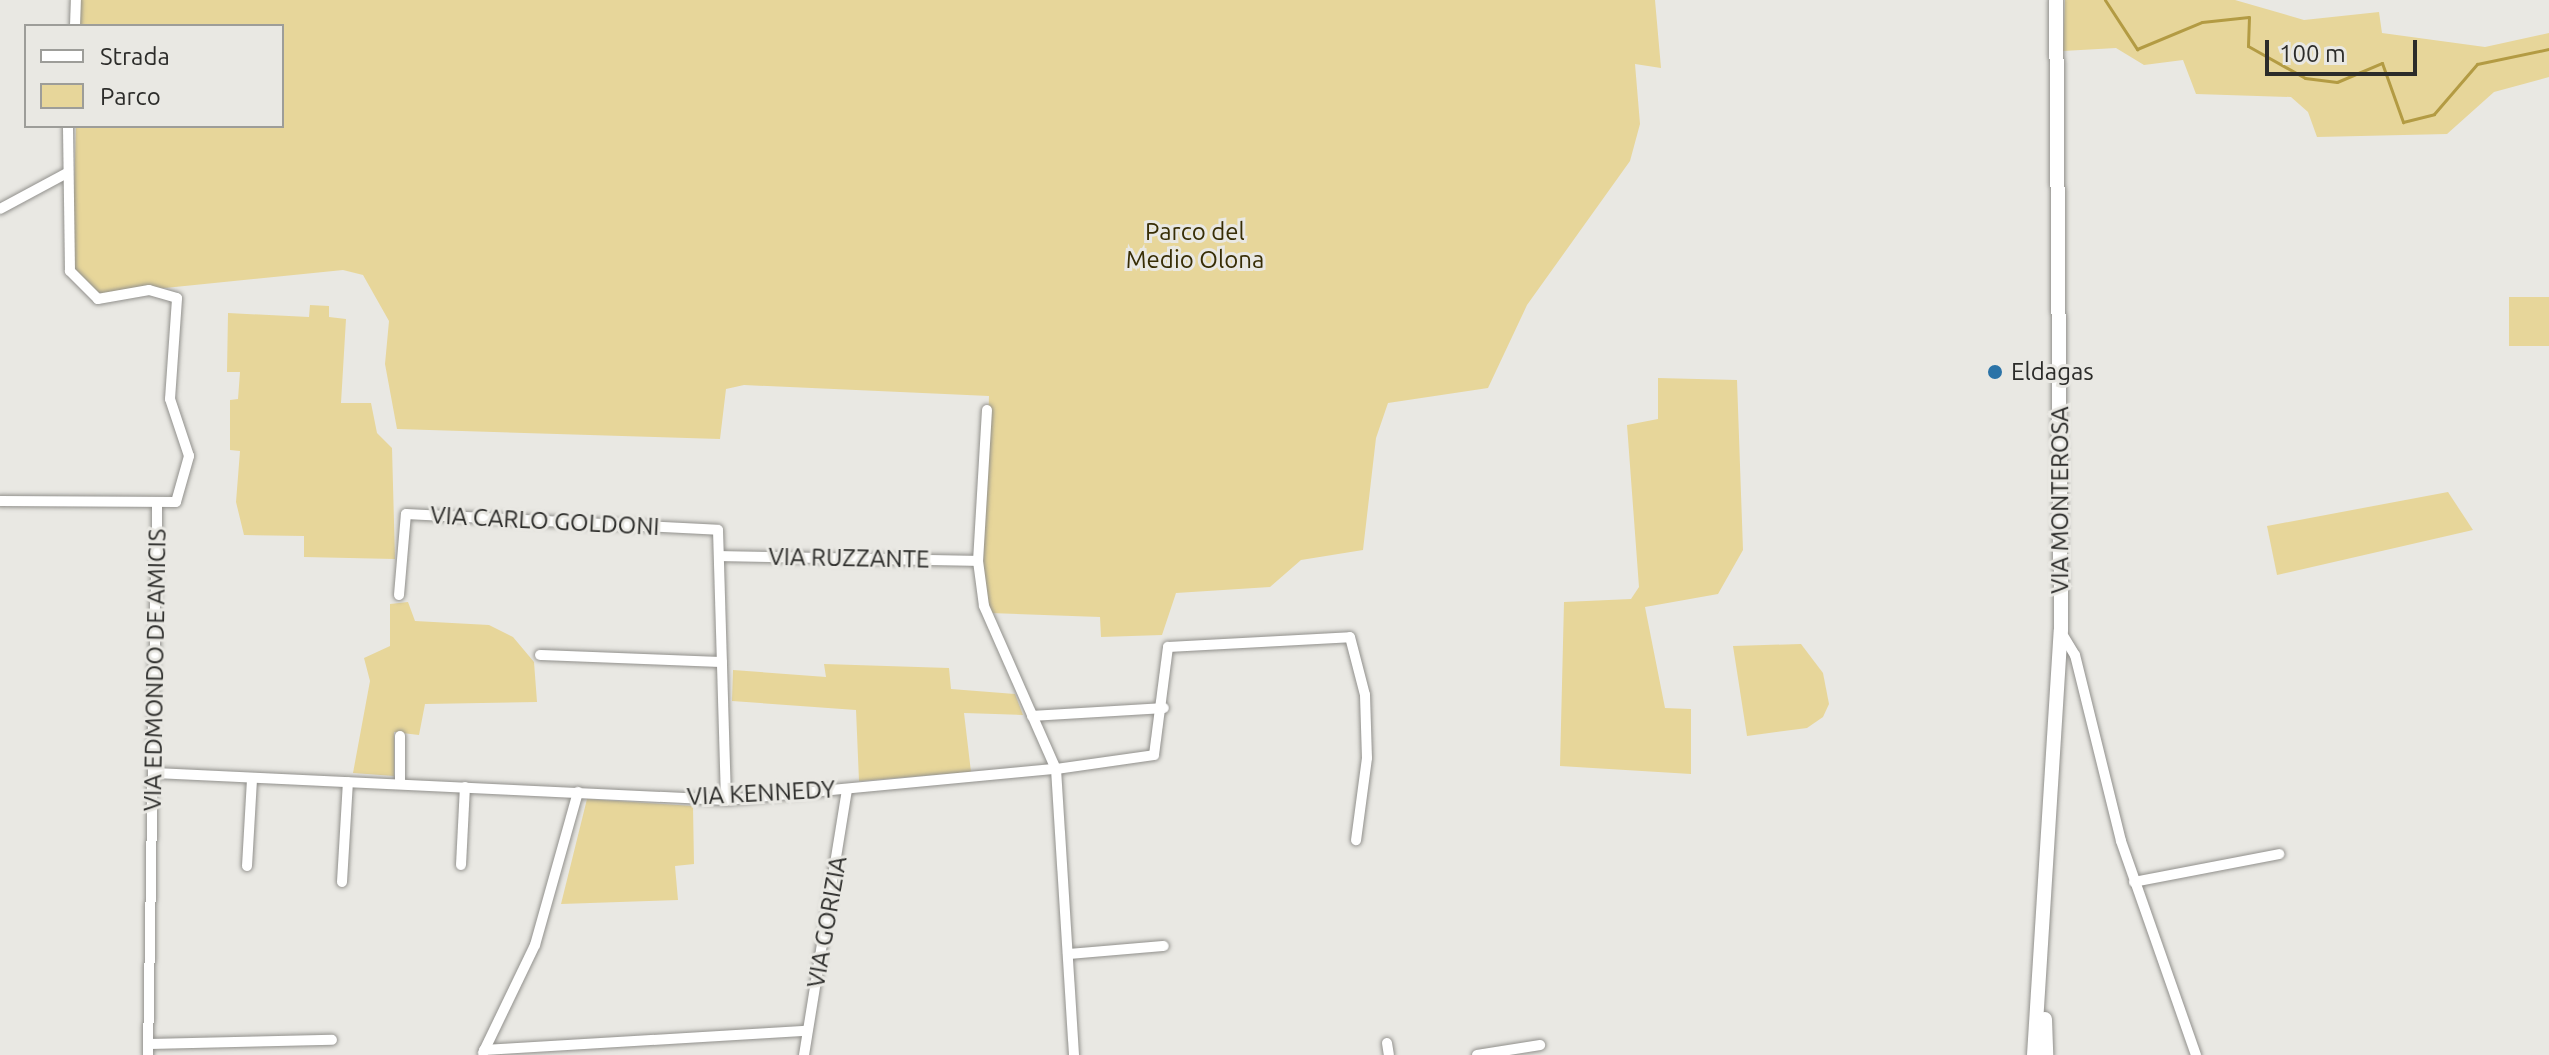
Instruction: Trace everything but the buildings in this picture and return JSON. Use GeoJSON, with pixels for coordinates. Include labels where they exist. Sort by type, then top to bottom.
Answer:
{"type":"FeatureCollection","features":[{"type":"Feature","properties":{"kind":"main road","name":"VIA MONTEROSA"},"geometry":{"type":"LineString","coordinates":[[2034,1055],[2044,951],[2061,631],[2056,0]]}},
{"type":"Feature","properties":{"kind":"main road","name":"VIA MONTEROSA"},"geometry":{"type":"LineString","coordinates":[[2044,951],[2046,1055]]}},
{"type":"Feature","properties":{"kind":"street"},"geometry":{"type":"LineString","coordinates":[[75,24],[76,0]]}},
{"type":"Feature","properties":{"kind":"street","name":"VIA EDMONDO DE AMICIS"},"geometry":{"type":"LineString","coordinates":[[68,128],[65,174],[70,271],[81,289],[98,299],[149,290],[177,298],[170,399],[189,456],[176,502],[157,505],[149,1050],[332,1040]]}},
{"type":"Feature","properties":{"kind":"street"},"geometry":{"type":"LineString","coordinates":[[0,209],[65,174]]}},
{"type":"Feature","properties":{"kind":"street"},"geometry":{"type":"LineString","coordinates":[[987,410],[978,561],[984,606],[1056,769],[1074,1055]]}},
{"type":"Feature","properties":{"kind":"street"},"geometry":{"type":"LineString","coordinates":[[0,501],[157,505]]}},
{"type":"Feature","properties":{"kind":"street","name":"VIA CARLO GOLDONI"},"geometry":{"type":"LineString","coordinates":[[399,595],[406,514],[718,530],[721,556]]}},
{"type":"Feature","properties":{"kind":"street"},"geometry":{"type":"LineString","coordinates":[[721,556],[726,800]]}},
{"type":"Feature","properties":{"kind":"street","name":"VIA RUZZANTE"},"geometry":{"type":"LineString","coordinates":[[721,556],[978,561]]}},
{"type":"Feature","properties":{"kind":"street"},"geometry":{"type":"LineString","coordinates":[[2061,631],[2075,655],[2098,768],[2134,882],[2196,1055]]}},
{"type":"Feature","properties":{"kind":"street"},"geometry":{"type":"LineString","coordinates":[[1032,716],[1164,708],[1168,647],[1350,637],[1365,695],[1367,758],[1356,840]]}},
{"type":"Feature","properties":{"kind":"street"},"geometry":{"type":"LineString","coordinates":[[540,655],[722,662]]}},
{"type":"Feature","properties":{"kind":"street","name":"VIA KENNEDY"},"geometry":{"type":"LineString","coordinates":[[155,773],[252,780],[726,800],[1056,769],[1154,755],[1164,708]]}},
{"type":"Feature","properties":{"kind":"street"},"geometry":{"type":"LineString","coordinates":[[400,736],[400,784]]}},
{"type":"Feature","properties":{"kind":"street"},"geometry":{"type":"LineString","coordinates":[[247,866],[252,780]]}},
{"type":"Feature","properties":{"kind":"street"},"geometry":{"type":"LineString","coordinates":[[342,882],[348,782]]}},
{"type":"Feature","properties":{"kind":"street"},"geometry":{"type":"LineString","coordinates":[[461,865],[465,787]]}},
{"type":"Feature","properties":{"kind":"street","name":"VIA GORIZIA"},"geometry":{"type":"LineString","coordinates":[[804,1055],[806,1031],[831,915],[847,789]]}},
{"type":"Feature","properties":{"kind":"street"},"geometry":{"type":"LineString","coordinates":[[578,792],[535,945],[483,1053],[806,1031]]}},
{"type":"Feature","properties":{"kind":"street"},"geometry":{"type":"LineString","coordinates":[[2134,882],[2279,854]]}},
{"type":"Feature","properties":{"kind":"street"},"geometry":{"type":"LineString","coordinates":[[1068,954],[1164,946]]}},
{"type":"Feature","properties":{"kind":"street"},"geometry":{"type":"LineString","coordinates":[[1477,1055],[1540,1045]]}},
{"type":"Feature","properties":{"kind":"green space","name":"Parco del Medio Olona"},"geometry":{"type":"Polygon","coordinates":[[[80,0],[1655,0],[1661,68],[1635,64],[1640,124],[1630,161],[1527,305],[1488,388],[1388,403],[1376,438],[1363,550],[1301,560],[1270,587],[1176,593],[1162,635],[1101,637],[1100,617],[990,613],[983,567],[989,396],[744,385],[726,389],[720,439],[397,429],[385,364],[389,321],[363,275],[343,270],[96,295],[83,290],[72,262],[76,128],[284,128],[284,24],[78,24],[80,0]]]}},
{"type":"Feature","properties":{"kind":"green space"},"geometry":{"type":"Polygon","coordinates":[[[2065,0],[2235,0],[2304,20],[2379,12],[2382,33],[2485,47],[2549,33],[2549,77],[2494,92],[2447,134],[2317,137],[2308,112],[2291,97],[2196,94],[2183,60],[2144,65],[2116,48],[2063,51],[2065,0]]]}},
{"type":"Feature","properties":{"kind":"green space"},"geometry":{"type":"Polygon","coordinates":[[[2509,297],[2549,297],[2549,346],[2509,346],[2509,297]]]}},
{"type":"Feature","properties":{"kind":"green space"},"geometry":{"type":"Polygon","coordinates":[[[310,305],[329,306],[329,317],[346,319],[341,403],[371,403],[377,433],[392,448],[395,559],[304,557],[304,536],[244,535],[236,502],[240,451],[230,450],[230,400],[238,399],[240,372],[227,372],[228,313],[309,317],[310,305]]]}},
{"type":"Feature","properties":{"kind":"green space"},"geometry":{"type":"Polygon","coordinates":[[[1658,378],[1737,380],[1743,550],[1718,594],[1645,607],[1665,708],[1691,709],[1691,774],[1560,766],[1564,602],[1631,599],[1639,587],[1627,425],[1658,419],[1658,378]]]}},
{"type":"Feature","properties":{"kind":"green space"},"geometry":{"type":"Polygon","coordinates":[[[2448,492],[2473,530],[2277,575],[2267,526],[2448,492]]]}},
{"type":"Feature","properties":{"kind":"green space"},"geometry":{"type":"Polygon","coordinates":[[[408,602],[415,621],[489,625],[513,637],[534,662],[537,702],[425,704],[419,735],[394,732],[394,776],[353,773],[370,681],[364,658],[390,646],[390,604],[408,602]]]}},
{"type":"Feature","properties":{"kind":"green space"},"geometry":{"type":"Polygon","coordinates":[[[1801,644],[1823,673],[1829,704],[1823,717],[1807,728],[1747,736],[1733,646],[1801,644]]]}},
{"type":"Feature","properties":{"kind":"green space"},"geometry":{"type":"Polygon","coordinates":[[[824,664],[949,668],[951,689],[1015,694],[1023,715],[964,713],[971,772],[859,781],[856,710],[732,701],[733,670],[826,677],[824,664]]]}},
{"type":"Feature","properties":{"kind":"green space"},"geometry":{"type":"Polygon","coordinates":[[[587,799],[693,806],[694,864],[675,866],[678,900],[561,904],[587,799]]]}},
{"type":"Feature","properties":{"kind":"waterway"},"geometry":{"type":"LineString","coordinates":[[2105,0],[2137,49],[2202,22],[2249,17],[2248,46],[2305,78],[2337,82],[2382,63],[2403,122],[2434,114],[2477,64],[2549,49]]}},
{"type":"Feature","properties":{"kind":"place","name":"Eldagas"},"geometry":{"type":"Point","coordinates":[1995,372]}}]}
